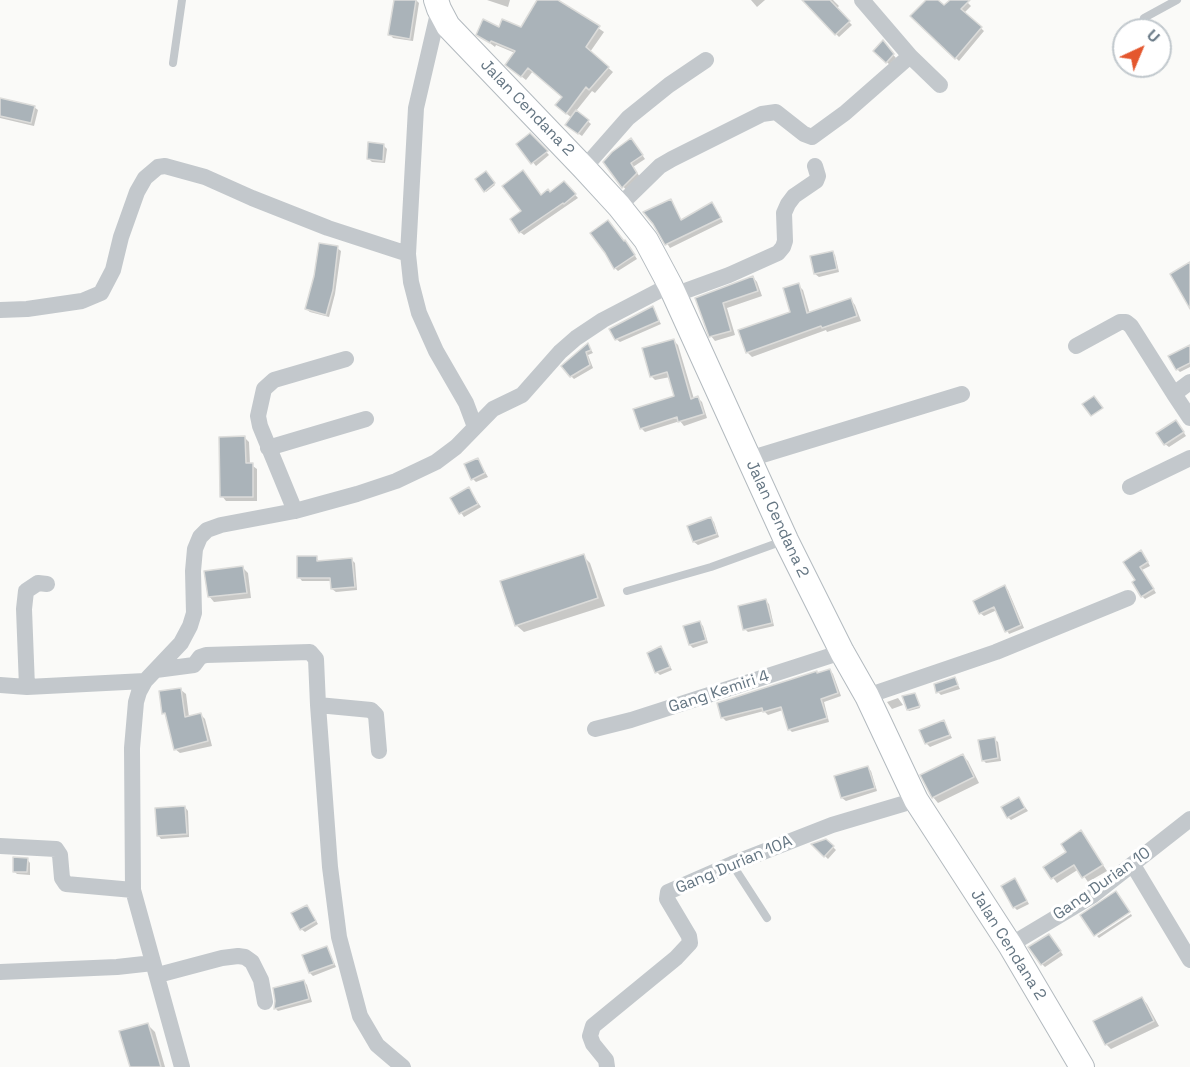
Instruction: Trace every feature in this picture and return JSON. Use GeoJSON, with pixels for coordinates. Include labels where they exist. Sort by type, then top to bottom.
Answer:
{"type":"FeatureCollection","features":[{"type":"Feature","properties":{"kind":"street"},"geometry":{"type":"LineString","coordinates":[[862,0],[910,56],[940,85]]}},
{"type":"Feature","properties":{"kind":"street"},"geometry":{"type":"LineString","coordinates":[[437,5],[416,108],[408,254],[411,282],[419,313],[436,351],[466,403],[475,427]]}},
{"type":"Feature","properties":{"kind":"street","name":"Jalan Cendana 2"},"geometry":{"type":"LineString","coordinates":[[437,5],[448,26],[584,168],[646,240],[672,290],[786,540],[842,652],[867,696],[916,800],[1010,945],[1082,1067]]}},
{"type":"Feature","properties":{"kind":"street"},"geometry":{"type":"LineString","coordinates":[[618,206],[660,166],[762,114],[776,111],[804,134],[812,137],[910,56]]}},
{"type":"Feature","properties":{"kind":"street"},"geometry":{"type":"LineString","coordinates":[[584,168],[628,118],[669,85],[706,60]]}},
{"type":"Feature","properties":{"kind":"street"},"geometry":{"type":"LineString","coordinates":[[182,1067],[133,890],[132,748],[139,692],[150,676],[181,644],[190,626],[194,613],[195,549],[200,537],[207,530],[220,525],[295,511],[396,482],[436,462],[456,447],[493,410],[522,395],[560,352],[603,320],[672,290],[729,275],[778,253],[785,241],[784,213],[794,196],[816,181],[818,176],[815,165]]}},
{"type":"Feature","properties":{"kind":"street"},"geometry":{"type":"LineString","coordinates":[[0,310],[27,309],[82,301],[100,292],[113,270],[121,237],[137,192],[145,178],[158,167],[165,166],[205,177],[317,224],[408,254]]}},
{"type":"Feature","properties":{"kind":"street"},"geometry":{"type":"LineString","coordinates":[[1076,346],[1120,322],[1126,322],[1131,326],[1190,418]]}},
{"type":"Feature","properties":{"kind":"street"},"geometry":{"type":"LineString","coordinates":[[295,511],[268,448],[258,416],[264,389],[274,380],[346,359]]}},
{"type":"Feature","properties":{"kind":"street"},"geometry":{"type":"LineString","coordinates":[[1174,394],[1190,382]]}},
{"type":"Feature","properties":{"kind":"street"},"geometry":{"type":"LineString","coordinates":[[749,459],[962,394]]}},
{"type":"Feature","properties":{"kind":"street"},"geometry":{"type":"LineString","coordinates":[[268,448],[366,419]]}},
{"type":"Feature","properties":{"kind":"street"},"geometry":{"type":"LineString","coordinates":[[1130,487],[1190,458]]}},
{"type":"Feature","properties":{"kind":"street"},"geometry":{"type":"LineString","coordinates":[[27,687],[24,609],[26,591],[38,583],[47,584]]}},
{"type":"Feature","properties":{"kind":"street"},"geometry":{"type":"LineString","coordinates":[[867,696],[996,652],[1128,598]]}},
{"type":"Feature","properties":{"kind":"street"},"geometry":{"type":"LineString","coordinates":[[0,686],[27,687],[150,676],[194,665],[200,657],[206,655],[310,652],[316,658],[330,867],[339,937],[360,1016],[377,1046],[403,1067]]}},
{"type":"Feature","properties":{"kind":"street","name":"Gang Kemiri 4"},"geometry":{"type":"LineString","coordinates":[[595,729],[631,720],[842,652]]}},
{"type":"Feature","properties":{"kind":"street"},"geometry":{"type":"LineString","coordinates":[[318,705],[371,710],[376,715],[379,751]]}},
{"type":"Feature","properties":{"kind":"street","name":"Gang Durian 10A"},"geometry":{"type":"LineString","coordinates":[[607,1067],[606,1060],[593,1044],[590,1036],[593,1026],[676,958],[690,943],[689,936],[667,899],[668,892],[832,825],[916,800]]}},
{"type":"Feature","properties":{"kind":"street","name":"Gang Durian 10"},"geometry":{"type":"LineString","coordinates":[[1010,945],[1092,896],[1190,819]]}},
{"type":"Feature","properties":{"kind":"street"},"geometry":{"type":"LineString","coordinates":[[0,846],[56,849],[60,855],[62,878],[70,886],[133,890]]}},
{"type":"Feature","properties":{"kind":"street"},"geometry":{"type":"LineString","coordinates":[[1133,865],[1190,959]]}},
{"type":"Feature","properties":{"kind":"street"},"geometry":{"type":"LineString","coordinates":[[0,972],[155,969],[238,956],[245,957],[252,962],[261,980],[265,1002]]}},
{"type":"Feature","properties":{"kind":"lane"},"geometry":{"type":"LineString","coordinates":[[173,63],[182,0]]}},
{"type":"Feature","properties":{"kind":"lane"},"geometry":{"type":"LineString","coordinates":[[1144,18],[1177,0]]}},
{"type":"Feature","properties":{"kind":"lane"},"geometry":{"type":"LineString","coordinates":[[627,591],[711,567],[786,540]]}},
{"type":"Feature","properties":{"kind":"lane"},"geometry":{"type":"LineString","coordinates":[[732,864],[767,918]]}},
{"type":"Feature","properties":{"kind":"building"},"geometry":{"type":"Polygon","coordinates":[[[394,0],[416,0],[410,39],[388,35],[394,0]]]}},
{"type":"Feature","properties":{"kind":"building"},"geometry":{"type":"Polygon","coordinates":[[[537,0],[558,0],[600,26],[586,47],[609,67],[589,90],[586,87],[566,114],[555,105],[562,97],[528,68],[521,77],[505,65],[515,51],[491,41],[490,43],[476,35],[483,19],[499,27],[502,19],[521,27],[537,0]]]}},
{"type":"Feature","properties":{"kind":"building"},"geometry":{"type":"Polygon","coordinates":[[[802,0],[830,0],[850,21],[835,35],[802,0]]]}},
{"type":"Feature","properties":{"kind":"building"},"geometry":{"type":"Polygon","coordinates":[[[926,0],[938,0],[944,5],[950,0],[970,0],[961,9],[982,27],[955,59],[910,16],[926,0]]]}},
{"type":"Feature","properties":{"kind":"building"},"geometry":{"type":"Polygon","coordinates":[[[883,40],[894,54],[886,63],[873,51],[883,40]]]}},
{"type":"Feature","properties":{"kind":"building"},"geometry":{"type":"Polygon","coordinates":[[[0,98],[35,106],[31,123],[0,116],[0,98]]]}},
{"type":"Feature","properties":{"kind":"building"},"geometry":{"type":"Polygon","coordinates":[[[576,110],[589,120],[578,134],[565,125],[576,110]]]}},
{"type":"Feature","properties":{"kind":"building"},"geometry":{"type":"Polygon","coordinates":[[[530,133],[548,151],[531,164],[516,144],[530,133]]]}},
{"type":"Feature","properties":{"kind":"building"},"geometry":{"type":"Polygon","coordinates":[[[631,138],[643,155],[631,163],[637,173],[622,188],[603,162],[631,138]]]}},
{"type":"Feature","properties":{"kind":"building"},"geometry":{"type":"Polygon","coordinates":[[[368,142],[384,144],[383,161],[367,159],[368,142]]]}},
{"type":"Feature","properties":{"kind":"building"},"geometry":{"type":"Polygon","coordinates":[[[523,170],[541,195],[548,189],[550,192],[564,181],[576,194],[519,233],[510,219],[521,211],[502,186],[523,170]]]}},
{"type":"Feature","properties":{"kind":"building"},"geometry":{"type":"Polygon","coordinates":[[[486,171],[495,183],[484,192],[475,179],[486,171]]]}},
{"type":"Feature","properties":{"kind":"building"},"geometry":{"type":"Polygon","coordinates":[[[671,199],[681,220],[712,202],[721,218],[665,245],[643,212],[671,199]]]}},
{"type":"Feature","properties":{"kind":"building"},"geometry":{"type":"Polygon","coordinates":[[[608,220],[635,255],[614,269],[590,233],[608,220]]]}},
{"type":"Feature","properties":{"kind":"building"},"geometry":{"type":"Polygon","coordinates":[[[319,243],[338,246],[333,290],[326,315],[305,309],[314,276],[319,243]]]}},
{"type":"Feature","properties":{"kind":"building"},"geometry":{"type":"Polygon","coordinates":[[[833,251],[837,269],[814,274],[810,256],[833,251]]]}},
{"type":"Feature","properties":{"kind":"building"},"geometry":{"type":"Polygon","coordinates":[[[1190,262],[1190,309],[1170,274],[1190,262]]]}},
{"type":"Feature","properties":{"kind":"building"},"geometry":{"type":"Polygon","coordinates":[[[753,276],[758,291],[723,303],[731,331],[709,337],[695,298],[753,276]]]}},
{"type":"Feature","properties":{"kind":"building"},"geometry":{"type":"Polygon","coordinates":[[[799,283],[807,313],[851,298],[857,316],[822,328],[821,326],[746,353],[738,330],[790,312],[783,288],[799,283]]]}},
{"type":"Feature","properties":{"kind":"building"},"geometry":{"type":"Polygon","coordinates":[[[653,306],[659,321],[615,340],[609,329],[653,306]]]}},
{"type":"Feature","properties":{"kind":"building"},"geometry":{"type":"Polygon","coordinates":[[[674,339],[691,399],[698,396],[704,414],[678,422],[677,417],[640,429],[633,409],[674,396],[667,372],[650,377],[642,348],[674,339]]]}},
{"type":"Feature","properties":{"kind":"building"},"geometry":{"type":"Polygon","coordinates":[[[588,343],[591,350],[586,352],[590,365],[570,377],[561,366],[588,343]]]}},
{"type":"Feature","properties":{"kind":"building"},"geometry":{"type":"Polygon","coordinates":[[[1190,345],[1190,363],[1176,370],[1168,356],[1190,345]]]}},
{"type":"Feature","properties":{"kind":"building"},"geometry":{"type":"Polygon","coordinates":[[[1094,396],[1103,408],[1091,416],[1082,404],[1094,396]]]}},
{"type":"Feature","properties":{"kind":"building"},"geometry":{"type":"Polygon","coordinates":[[[1176,420],[1184,432],[1164,445],[1156,433],[1176,420]]]}},
{"type":"Feature","properties":{"kind":"building"},"geometry":{"type":"Polygon","coordinates":[[[245,436],[246,463],[253,463],[253,497],[220,497],[219,437],[245,436]]]}},
{"type":"Feature","properties":{"kind":"building"},"geometry":{"type":"Polygon","coordinates":[[[478,458],[485,473],[471,480],[464,464],[478,458]]]}},
{"type":"Feature","properties":{"kind":"building"},"geometry":{"type":"Polygon","coordinates":[[[469,487],[478,504],[459,514],[450,498],[469,487]]]}},
{"type":"Feature","properties":{"kind":"building"},"geometry":{"type":"Polygon","coordinates":[[[711,517],[717,534],[693,542],[687,526],[711,517]]]}},
{"type":"Feature","properties":{"kind":"building"},"geometry":{"type":"Polygon","coordinates":[[[1141,550],[1148,562],[1140,567],[1154,589],[1141,597],[1132,582],[1135,580],[1123,562],[1141,550]]]}},
{"type":"Feature","properties":{"kind":"building"},"geometry":{"type":"Polygon","coordinates":[[[584,554],[598,598],[515,626],[500,581],[584,554]]]}},
{"type":"Feature","properties":{"kind":"building"},"geometry":{"type":"Polygon","coordinates":[[[297,556],[317,556],[317,561],[352,558],[355,587],[331,589],[330,578],[297,578],[297,556]]]}},
{"type":"Feature","properties":{"kind":"building"},"geometry":{"type":"Polygon","coordinates":[[[243,566],[247,593],[208,597],[204,571],[243,566]]]}},
{"type":"Feature","properties":{"kind":"building"},"geometry":{"type":"Polygon","coordinates":[[[1005,585],[1021,625],[1005,632],[994,607],[979,614],[973,601],[1005,585]]]}},
{"type":"Feature","properties":{"kind":"building"},"geometry":{"type":"Polygon","coordinates":[[[766,599],[772,623],[743,630],[738,606],[766,599]]]}},
{"type":"Feature","properties":{"kind":"building"},"geometry":{"type":"Polygon","coordinates":[[[700,621],[706,640],[689,645],[683,626],[700,621]]]}},
{"type":"Feature","properties":{"kind":"building"},"geometry":{"type":"Polygon","coordinates":[[[661,646],[670,667],[655,673],[647,653],[661,646]]]}},
{"type":"Feature","properties":{"kind":"building"},"geometry":{"type":"Polygon","coordinates":[[[830,669],[838,693],[821,699],[827,718],[788,730],[781,707],[763,712],[762,708],[721,718],[717,703],[817,671],[817,673],[830,669]]]}},
{"type":"Feature","properties":{"kind":"building"},"geometry":{"type":"Polygon","coordinates":[[[955,677],[958,685],[936,693],[934,684],[955,677]]]}},
{"type":"Feature","properties":{"kind":"building"},"geometry":{"type":"Polygon","coordinates":[[[181,688],[185,717],[201,713],[208,741],[174,750],[165,713],[162,714],[159,691],[181,688]]]}},
{"type":"Feature","properties":{"kind":"building"},"geometry":{"type":"Polygon","coordinates":[[[915,693],[920,706],[907,710],[902,696],[915,693]]]}},
{"type":"Feature","properties":{"kind":"building"},"geometry":{"type":"Polygon","coordinates":[[[944,720],[950,735],[925,744],[919,730],[944,720]]]}},
{"type":"Feature","properties":{"kind":"building"},"geometry":{"type":"Polygon","coordinates":[[[995,737],[998,758],[982,761],[978,740],[995,737]]]}},
{"type":"Feature","properties":{"kind":"building"},"geometry":{"type":"Polygon","coordinates":[[[963,754],[974,777],[932,798],[920,775],[963,754]]]}},
{"type":"Feature","properties":{"kind":"building"},"geometry":{"type":"Polygon","coordinates":[[[868,766],[875,788],[841,798],[834,776],[868,766]]]}},
{"type":"Feature","properties":{"kind":"building"},"geometry":{"type":"Polygon","coordinates":[[[1019,797],[1025,808],[1007,818],[1001,807],[1019,797]]]}},
{"type":"Feature","properties":{"kind":"building"},"geometry":{"type":"Polygon","coordinates":[[[185,806],[187,834],[157,836],[155,808],[185,806]]]}},
{"type":"Feature","properties":{"kind":"building"},"geometry":{"type":"Polygon","coordinates":[[[1081,830],[1103,865],[1082,878],[1074,865],[1051,879],[1043,867],[1066,852],[1061,844],[1081,830]]]}},
{"type":"Feature","properties":{"kind":"building"},"geometry":{"type":"Polygon","coordinates":[[[826,839],[834,846],[824,857],[811,844],[826,839]]]}},
{"type":"Feature","properties":{"kind":"building"},"geometry":{"type":"Polygon","coordinates":[[[13,857],[28,858],[27,872],[13,872],[13,857]]]}},
{"type":"Feature","properties":{"kind":"building"},"geometry":{"type":"Polygon","coordinates":[[[1015,878],[1027,901],[1013,908],[1001,886],[1015,878]]]}},
{"type":"Feature","properties":{"kind":"building"},"geometry":{"type":"Polygon","coordinates":[[[1116,891],[1130,912],[1094,936],[1080,915],[1116,891]]]}},
{"type":"Feature","properties":{"kind":"building"},"geometry":{"type":"Polygon","coordinates":[[[307,905],[316,921],[300,930],[291,913],[307,905]]]}},
{"type":"Feature","properties":{"kind":"building"},"geometry":{"type":"Polygon","coordinates":[[[1049,934],[1061,951],[1041,965],[1028,947],[1049,934]]]}},
{"type":"Feature","properties":{"kind":"building"},"geometry":{"type":"Polygon","coordinates":[[[327,946],[334,964],[309,973],[302,955],[327,946]]]}},
{"type":"Feature","properties":{"kind":"building"},"geometry":{"type":"Polygon","coordinates":[[[304,980],[309,999],[274,1009],[273,988],[304,980]]]}},
{"type":"Feature","properties":{"kind":"building"},"geometry":{"type":"Polygon","coordinates":[[[1142,997],[1154,1021],[1105,1045],[1093,1021],[1142,997]]]}},
{"type":"Feature","properties":{"kind":"building"},"geometry":{"type":"Polygon","coordinates":[[[148,1023],[161,1067],[130,1067],[119,1031],[148,1023]]]}}]}
